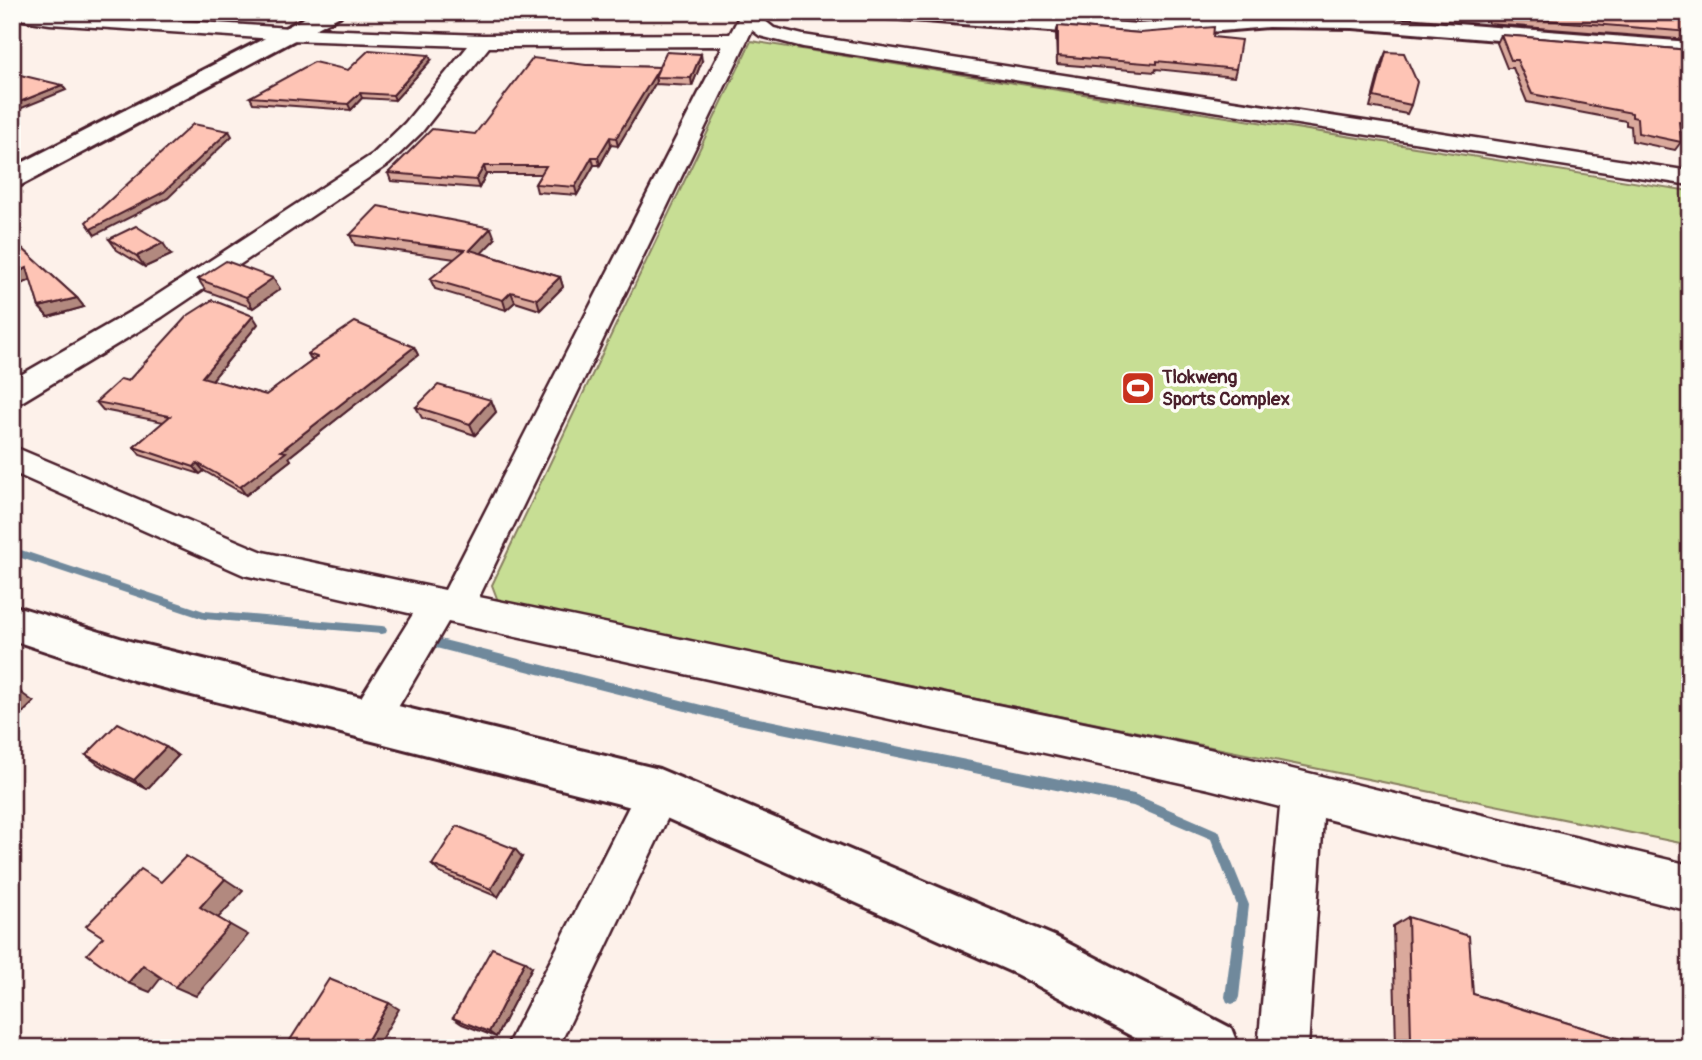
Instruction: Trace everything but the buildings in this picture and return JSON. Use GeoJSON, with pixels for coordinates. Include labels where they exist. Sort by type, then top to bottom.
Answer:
{"type":"FeatureCollection","features":[{"type":"Feature","properties":{"kind":"street"},"geometry":{"type":"LineString","coordinates":[[23,12],[30,16],[50,18],[289,34],[483,41],[742,23],[803,41],[1690,178]]}},
{"type":"Feature","properties":{"kind":"street"},"geometry":{"type":"LineString","coordinates":[[12,178],[332,12]]}},
{"type":"Feature","properties":{"kind":"street"},"geometry":{"type":"LineString","coordinates":[[896,13],[1021,18],[1138,31],[1268,21],[1353,22],[1624,41],[1690,49]]}},
{"type":"Feature","properties":{"kind":"street"},"geometry":{"type":"LineString","coordinates":[[369,720],[447,606],[742,23]]}},
{"type":"Feature","properties":{"kind":"street"},"geometry":{"type":"LineString","coordinates":[[12,394],[152,311],[381,159],[413,128],[483,41]]}},
{"type":"Feature","properties":{"kind":"street"},"geometry":{"type":"LineString","coordinates":[[12,458],[257,565],[1209,769],[1690,888]]}},
{"type":"Feature","properties":{"kind":"street"},"geometry":{"type":"LineString","coordinates":[[12,622],[133,661],[659,792],[1035,955],[1211,1048]]}},
{"type":"Feature","properties":{"kind":"street"},"geometry":{"type":"LineString","coordinates":[[531,1048],[659,792]]}},
{"type":"Feature","properties":{"kind":"street"},"geometry":{"type":"LineString","coordinates":[[1283,1048],[1303,793]]}},
{"type":"Feature","properties":{"kind":"green space","name":"Tlokweng Sports Complex"},"geometry":{"type":"Polygon","coordinates":[[[751,41],[1690,191],[1690,845],[498,601],[492,585],[751,41]]]}},
{"type":"Feature","properties":{"kind":"waterway"},"geometry":{"type":"LineString","coordinates":[[12,551],[204,615],[382,630]]}},
{"type":"Feature","properties":{"kind":"waterway"},"geometry":{"type":"LineString","coordinates":[[432,642],[729,717],[1134,800],[1215,835],[1243,905],[1232,997]]}},
{"type":"Feature","properties":{"kind":"place","name":"Tlokweng Sports Complex"},"geometry":{"type":"Point","coordinates":[1138,388]}}]}
